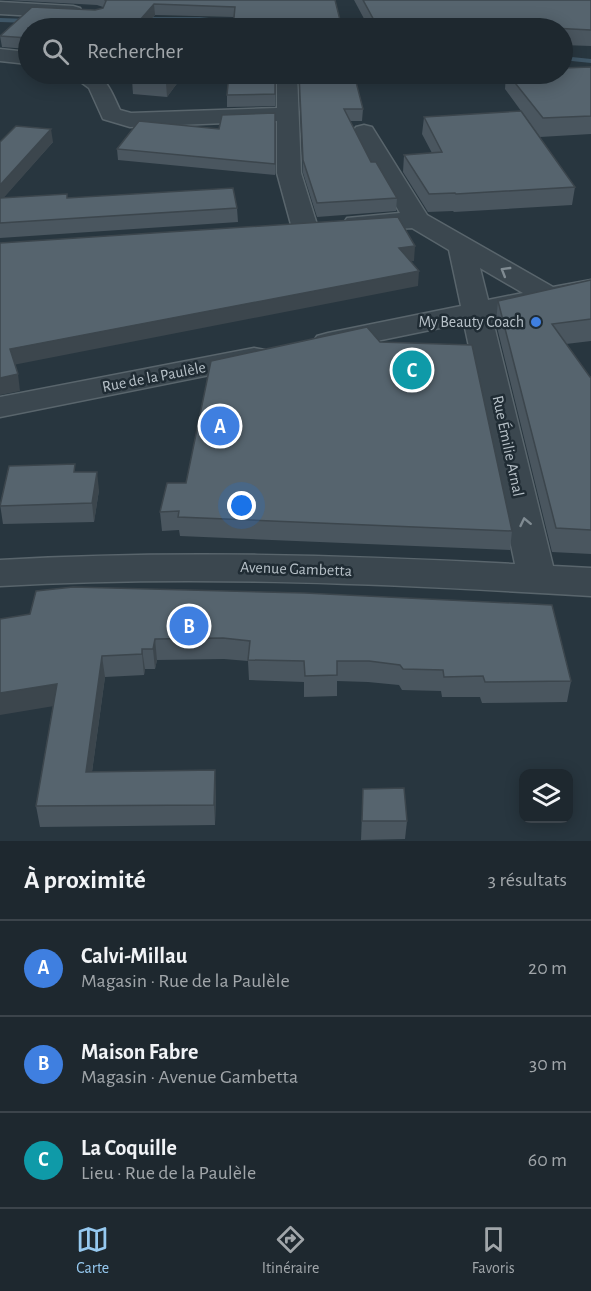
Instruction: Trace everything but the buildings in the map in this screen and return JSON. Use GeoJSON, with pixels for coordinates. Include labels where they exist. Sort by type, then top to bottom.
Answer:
{"type":"FeatureCollection","features":[{"type":"Feature","properties":{"kind":"street"},"geometry":{"type":"LineString","coordinates":[[14,6],[96,13]]}},
{"type":"Feature","properties":{"kind":"street"},"geometry":{"type":"LineString","coordinates":[[0,56],[18,57]]}},
{"type":"Feature","properties":{"kind":"street"},"geometry":{"type":"LineString","coordinates":[[96,84],[111,114],[130,120],[289,114]]}},
{"type":"Feature","properties":{"kind":"street"},"geometry":{"type":"LineString","coordinates":[[288,84],[289,173],[293,229],[417,220]]}},
{"type":"Feature","properties":{"kind":"street"},"geometry":{"type":"LineString","coordinates":[[364,132],[417,220],[550,297]]}},
{"type":"Feature","properties":{"kind":"street","name":"Rue Émilie Arnal"},"geometry":{"type":"LineString","coordinates":[[461,244],[537,579]]}},
{"type":"Feature","properties":{"kind":"street","name":"Rue de la Paulèle"},"geometry":{"type":"LineString","coordinates":[[0,407],[591,288]]}},
{"type":"Feature","properties":{"kind":"street","name":"Avenue Gambetta"},"geometry":{"type":"LineString","coordinates":[[0,573],[88,567],[229,566],[537,579],[590,586]]}},
{"type":"Feature","properties":{"kind":"waterway"},"geometry":{"type":"LineString","coordinates":[[0,20],[18,21]]}},
{"type":"Feature","properties":{"kind":"waterway"},"geometry":{"type":"LineString","coordinates":[[573,59],[591,61]]}},
{"type":"Feature","properties":{"kind":"place","name":"My Beauty Coach"},"geometry":{"type":"Point","coordinates":[536,322]}},
{"type":"Feature","properties":{"kind":"place","name":"La Coquille"},"geometry":{"type":"Point","coordinates":[412,370]}},
{"type":"Feature","properties":{"kind":"place","name":"Calvi-Millau"},"geometry":{"type":"Point","coordinates":[220,426]}},
{"type":"Feature","properties":{"kind":"place","name":"Maison Fabre"},"geometry":{"type":"Point","coordinates":[189,626]}}]}
